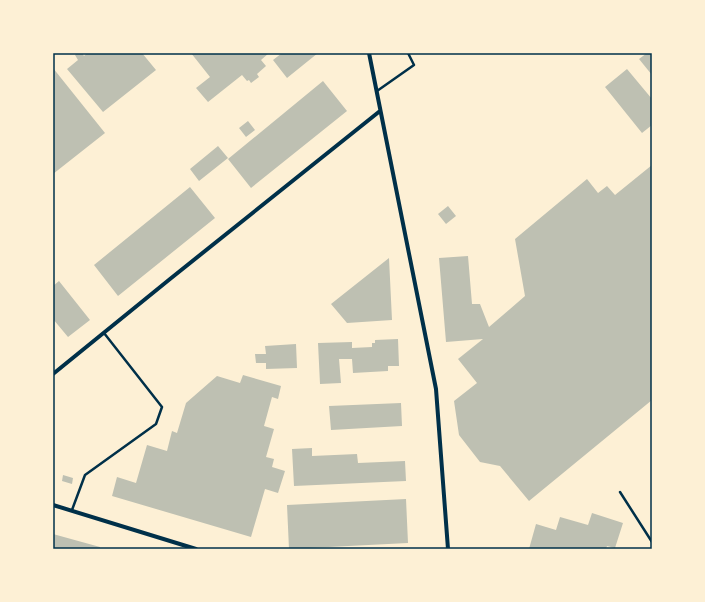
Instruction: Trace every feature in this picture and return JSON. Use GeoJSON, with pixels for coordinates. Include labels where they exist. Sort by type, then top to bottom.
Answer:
{"type":"FeatureCollection","features":[{"type":"Feature","properties":{"kind":"street"},"geometry":{"type":"LineString","coordinates":[[369,53],[436,389],[448,549]]}},
{"type":"Feature","properties":{"kind":"street"},"geometry":{"type":"LineString","coordinates":[[53,374],[380,111]]}},
{"type":"Feature","properties":{"kind":"street"},"geometry":{"type":"LineString","coordinates":[[53,505],[196,549]]}},
{"type":"Feature","properties":{"kind":"lane"},"geometry":{"type":"LineString","coordinates":[[376,91],[414,65],[408,53]]}},
{"type":"Feature","properties":{"kind":"lane"},"geometry":{"type":"LineString","coordinates":[[72,510],[85,475],[156,424],[162,408],[104,332]]}},
{"type":"Feature","properties":{"kind":"lane"},"geometry":{"type":"LineString","coordinates":[[620,492],[652,542]]}},
{"type":"Feature","properties":{"kind":"building"},"geometry":{"type":"Polygon","coordinates":[[[77,53],[82,53],[84,56],[87,53],[142,53],[156,70],[103,112],[67,69],[78,60],[75,55],[77,53]]]}},
{"type":"Feature","properties":{"kind":"building"},"geometry":{"type":"Polygon","coordinates":[[[191,53],[269,53],[261,60],[266,66],[257,74],[259,77],[251,83],[242,75],[208,102],[196,88],[210,77],[191,53]]]}},
{"type":"Feature","properties":{"kind":"building"},"geometry":{"type":"Polygon","coordinates":[[[282,53],[318,53],[287,78],[273,60],[282,53]]]}},
{"type":"Feature","properties":{"kind":"building"},"geometry":{"type":"Polygon","coordinates":[[[647,53],[652,53],[652,75],[639,59],[647,53]]]}},
{"type":"Feature","properties":{"kind":"building"},"geometry":{"type":"Polygon","coordinates":[[[53,68],[105,133],[53,174],[53,68]]]}},
{"type":"Feature","properties":{"kind":"building"},"geometry":{"type":"Polygon","coordinates":[[[627,69],[652,99],[652,125],[642,133],[605,87],[627,69]]]}},
{"type":"Feature","properties":{"kind":"building"},"geometry":{"type":"Polygon","coordinates":[[[323,81],[347,111],[251,188],[228,159],[323,81]]]}},
{"type":"Feature","properties":{"kind":"building"},"geometry":{"type":"Polygon","coordinates":[[[248,121],[255,130],[246,137],[239,128],[248,121]]]}},
{"type":"Feature","properties":{"kind":"building"},"geometry":{"type":"Polygon","coordinates":[[[218,146],[228,158],[199,181],[190,169],[218,146]]]}},
{"type":"Feature","properties":{"kind":"building"},"geometry":{"type":"Polygon","coordinates":[[[652,165],[652,400],[529,501],[500,466],[480,462],[459,435],[454,401],[477,383],[458,359],[483,339],[446,342],[439,258],[468,256],[472,304],[480,304],[489,327],[525,296],[515,239],[587,179],[598,193],[607,186],[615,195],[652,165]]]}},
{"type":"Feature","properties":{"kind":"building"},"geometry":{"type":"Polygon","coordinates":[[[190,187],[215,218],[118,296],[94,265],[190,187]]]}},
{"type":"Feature","properties":{"kind":"building"},"geometry":{"type":"Polygon","coordinates":[[[448,206],[456,216],[446,224],[438,214],[448,206]]]}},
{"type":"Feature","properties":{"kind":"building"},"geometry":{"type":"Polygon","coordinates":[[[389,258],[392,320],[347,323],[331,304],[389,258]]]}},
{"type":"Feature","properties":{"kind":"building"},"geometry":{"type":"Polygon","coordinates":[[[59,281],[90,320],[68,337],[53,319],[53,286],[59,281]]]}},
{"type":"Feature","properties":{"kind":"building"},"geometry":{"type":"Polygon","coordinates":[[[398,339],[399,366],[388,366],[388,371],[353,373],[352,359],[339,359],[341,383],[320,384],[318,343],[352,342],[352,348],[372,347],[372,343],[375,343],[375,340],[398,339]]]}},
{"type":"Feature","properties":{"kind":"building"},"geometry":{"type":"Polygon","coordinates":[[[296,344],[297,368],[266,369],[266,363],[256,363],[255,354],[266,354],[265,346],[296,344]]]}},
{"type":"Feature","properties":{"kind":"building"},"geometry":{"type":"Polygon","coordinates":[[[243,375],[281,386],[278,399],[272,397],[264,426],[274,429],[266,457],[274,459],[272,467],[285,471],[278,493],[265,489],[251,537],[112,496],[117,477],[136,483],[147,445],[167,451],[172,431],[177,433],[186,403],[217,376],[240,383],[243,375]]]}},
{"type":"Feature","properties":{"kind":"building"},"geometry":{"type":"Polygon","coordinates":[[[401,403],[402,426],[331,430],[329,406],[401,403]]]}},
{"type":"Feature","properties":{"kind":"building"},"geometry":{"type":"Polygon","coordinates":[[[312,448],[312,456],[357,454],[358,463],[405,461],[406,481],[294,486],[292,449],[312,448]]]}},
{"type":"Feature","properties":{"kind":"building"},"geometry":{"type":"Polygon","coordinates":[[[63,475],[73,478],[72,484],[62,481],[63,475]]]}},
{"type":"Feature","properties":{"kind":"building"},"geometry":{"type":"Polygon","coordinates":[[[406,499],[408,543],[289,549],[287,505],[406,499]]]}},
{"type":"Feature","properties":{"kind":"building"},"geometry":{"type":"Polygon","coordinates":[[[592,513],[623,523],[615,548],[607,546],[606,549],[529,549],[536,524],[556,530],[560,517],[588,525],[592,513]]]}},
{"type":"Feature","properties":{"kind":"building"},"geometry":{"type":"Polygon","coordinates":[[[53,534],[100,547],[100,549],[53,549],[53,534]]]}}]}
